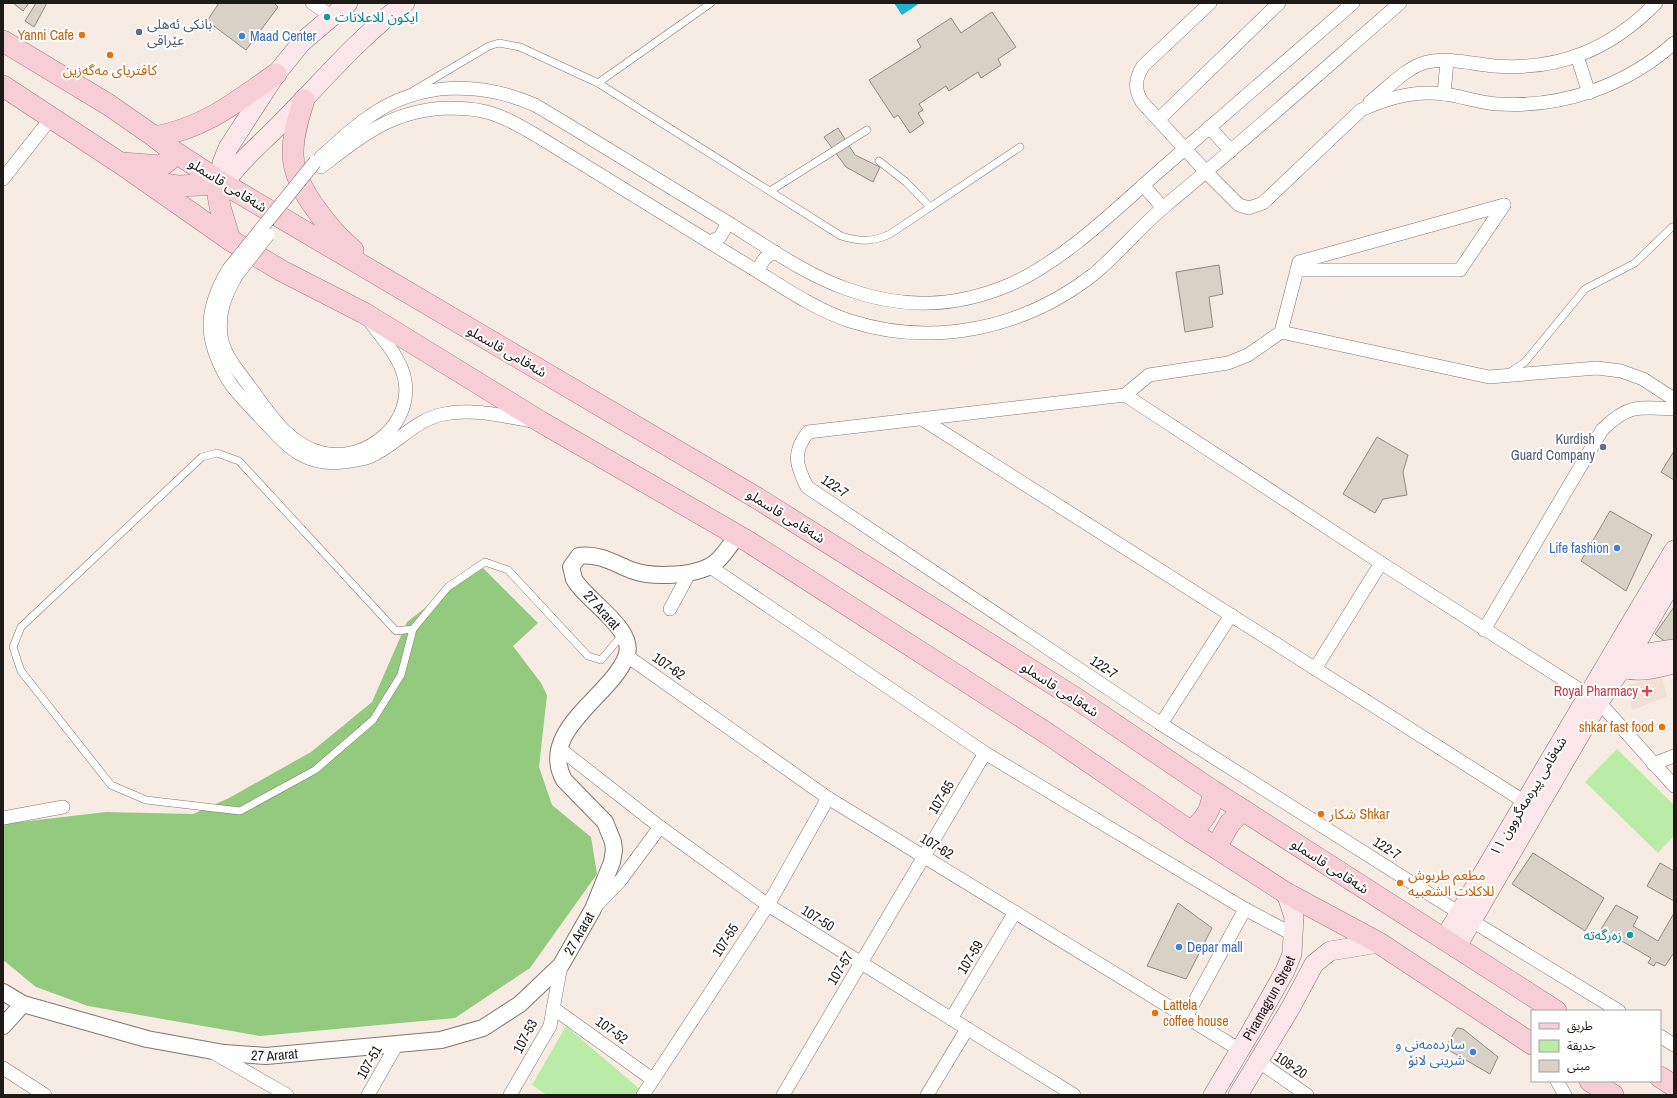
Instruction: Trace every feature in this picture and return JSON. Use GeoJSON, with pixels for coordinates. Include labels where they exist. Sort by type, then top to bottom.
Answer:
{"type":"FeatureCollection","features":[{"type":"Feature","properties":{"kind":"main road"},"geometry":{"type":"LineString","coordinates":[[224,184],[222,163],[228,148],[276,74],[316,29],[348,3]]}},
{"type":"Feature","properties":{"kind":"main road"},"geometry":{"type":"LineString","coordinates":[[230,240],[218,195],[234,169],[304,100],[378,23],[405,3]]}},
{"type":"Feature","properties":{"kind":"main road"},"geometry":{"type":"LineString","coordinates":[[316,29],[321,6]]}},
{"type":"Feature","properties":{"kind":"main road","name":"شەقامی قاسملو"},"geometry":{"type":"LineString","coordinates":[[3,41],[109,105],[173,151],[224,184],[757,498],[1077,699],[1213,791],[1554,1010]]}},
{"type":"Feature","properties":{"kind":"main road"},"geometry":{"type":"LineString","coordinates":[[155,137],[205,122],[221,113],[276,74]]}},
{"type":"Feature","properties":{"kind":"main road"},"geometry":{"type":"LineString","coordinates":[[3,86],[120,163],[230,240],[282,271],[364,314],[541,422],[738,535],[1048,734],[1190,831],[1286,893],[1379,942],[1531,1043]]}},
{"type":"Feature","properties":{"kind":"main road"},"geometry":{"type":"LineString","coordinates":[[304,100],[294,135],[293,156],[296,176],[310,200],[335,235],[386,280]]}},
{"type":"Feature","properties":{"kind":"main road"},"geometry":{"type":"LineString","coordinates":[[120,163],[152,167],[162,166],[168,161],[173,151]]}},
{"type":"Feature","properties":{"kind":"main road"},"geometry":{"type":"LineString","coordinates":[[145,181],[178,186],[224,184]]}},
{"type":"Feature","properties":{"kind":"main road","name":"شەقامی پیرەمەگروون ١١"},"geometry":{"type":"LineString","coordinates":[[1620,661],[1674,550]]}},
{"type":"Feature","properties":{"kind":"main road","name":"شەقامی پیرەمەگروون ١١"},"geometry":{"type":"LineString","coordinates":[[1466,917],[1525,802],[1674,579]]}},
{"type":"Feature","properties":{"kind":"main road"},"geometry":{"type":"LineString","coordinates":[[1620,661],[1674,649]]}},
{"type":"Feature","properties":{"kind":"main road"},"geometry":{"type":"LineString","coordinates":[[1620,661],[1635,670],[1674,664]]}},
{"type":"Feature","properties":{"kind":"main road","name":"شەقامی پیرەمەگروون ١١"},"geometry":{"type":"LineString","coordinates":[[1450,944],[1594,699]]}},
{"type":"Feature","properties":{"kind":"main road"},"geometry":{"type":"LineString","coordinates":[[1190,831],[1202,821],[1207,814],[1211,807],[1213,791]]}},
{"type":"Feature","properties":{"kind":"main road"},"geometry":{"type":"LineString","coordinates":[[1216,847],[1230,823],[1243,810]]}},
{"type":"Feature","properties":{"kind":"main road","name":"Piramagrun Street"},"geometry":{"type":"LineString","coordinates":[[1212,1095],[1240,1050],[1285,971],[1292,954],[1294,917],[1286,893]]}},
{"type":"Feature","properties":{"kind":"main road","name":"Piramagrun Street"},"geometry":{"type":"LineString","coordinates":[[1238,1095],[1291,1007],[1314,964],[1330,951],[1379,942]]}},
{"type":"Feature","properties":{"kind":"main road"},"geometry":{"type":"LineString","coordinates":[[1661,1078],[1674,1086]]}},
{"type":"Feature","properties":{"kind":"main road"},"geometry":{"type":"LineString","coordinates":[[1592,1082],[1613,1095]]}},
{"type":"Feature","properties":{"kind":"street"},"geometry":{"type":"LineString","coordinates":[[1210,3],[1154,55],[1138,74],[1136,82],[1138,96],[1207,173],[1239,205],[1249,208],[1260,205],[1361,110],[1412,68],[1427,62],[1447,61],[1514,67],[1546,64],[1577,56],[1617,37],[1642,18],[1656,3]]}},
{"type":"Feature","properties":{"kind":"street"},"geometry":{"type":"LineString","coordinates":[[1158,119],[1279,3]]}},
{"type":"Feature","properties":{"kind":"street"},"geometry":{"type":"LineString","coordinates":[[541,422],[479,412],[455,412],[443,414],[426,420],[406,431],[370,457],[361,460],[328,463],[316,461],[303,456],[286,444],[232,385],[215,354],[210,334],[210,313],[216,292],[318,165],[371,115],[394,103],[428,91],[452,87],[479,88],[510,95],[535,105],[775,252],[827,281],[863,295],[895,303],[930,304],[964,299],[1011,284],[1042,266],[1072,245],[1353,3]]}},
{"type":"Feature","properties":{"kind":"street"},"geometry":{"type":"LineString","coordinates":[[318,165],[374,129],[402,115],[438,109],[466,109],[481,111],[507,120],[539,137],[759,272],[819,307],[851,321],[910,332],[940,333],[971,330],[1016,318],[1058,298],[1093,274],[1111,259],[1163,208],[1207,173],[1400,3]]}},
{"type":"Feature","properties":{"kind":"street"},"geometry":{"type":"LineString","coordinates":[[1361,110],[1374,104],[1403,95],[1444,94],[1475,102],[1527,104],[1552,102],[1589,93],[1634,72],[1664,52],[1674,43]]}},
{"type":"Feature","properties":{"kind":"street"},"geometry":{"type":"LineString","coordinates":[[1577,56],[1589,93]]}},
{"type":"Feature","properties":{"kind":"street"},"geometry":{"type":"LineString","coordinates":[[1444,94],[1447,61]]}},
{"type":"Feature","properties":{"kind":"street"},"geometry":{"type":"LineString","coordinates":[[3,180],[51,118]]}},
{"type":"Feature","properties":{"kind":"street"},"geometry":{"type":"LineString","coordinates":[[1210,127],[1231,151]]}},
{"type":"Feature","properties":{"kind":"street"},"geometry":{"type":"LineString","coordinates":[[1143,185],[1163,208]]}},
{"type":"Feature","properties":{"kind":"street"},"geometry":{"type":"LineString","coordinates":[[1297,270],[1460,270],[1504,205],[1299,262],[1281,332],[1239,359],[1228,363],[1149,375],[1125,395],[1484,630],[1594,699],[1674,786]]}},
{"type":"Feature","properties":{"kind":"street"},"geometry":{"type":"LineString","coordinates":[[710,242],[720,237],[728,222]]}},
{"type":"Feature","properties":{"kind":"street"},"geometry":{"type":"LineString","coordinates":[[759,272],[760,266],[765,257],[775,252]]}},
{"type":"Feature","properties":{"kind":"street"},"geometry":{"type":"LineString","coordinates":[[232,273],[221,310],[221,337],[226,352],[234,367],[265,410],[283,430],[306,447],[324,454],[354,453],[372,445],[394,427],[403,411],[406,387],[402,368],[364,314]]}},
{"type":"Feature","properties":{"kind":"street"},"geometry":{"type":"LineString","coordinates":[[1281,332],[1489,377],[1597,368],[1621,371],[1643,379],[1674,399]]}},
{"type":"Feature","properties":{"kind":"street","name":"122-7"},"geometry":{"type":"LineString","coordinates":[[1125,395],[808,432],[798,451],[796,462],[807,487],[1161,724],[1466,917],[1617,1010]]}},
{"type":"Feature","properties":{"kind":"street"},"geometry":{"type":"LineString","coordinates":[[1484,630],[1602,430],[1623,412],[1633,409],[1647,407],[1674,409]]}},
{"type":"Feature","properties":{"kind":"street"},"geometry":{"type":"LineString","coordinates":[[922,419],[1525,802]]}},
{"type":"Feature","properties":{"kind":"street","name":"27 Ararat"},"geometry":{"type":"LineString","coordinates":[[3,992],[23,1004],[147,1039],[208,1050],[266,1056],[440,1040],[482,1028],[520,1004],[561,965],[593,909],[612,862],[614,842],[605,822],[564,780],[559,772],[557,761],[559,748],[568,729],[580,712],[613,680],[627,656],[627,642],[618,626],[586,594],[574,579],[572,567],[579,556],[589,554],[634,571],[679,575],[716,562],[738,535]]}},
{"type":"Feature","properties":{"kind":"street"},"geometry":{"type":"LineString","coordinates":[[1315,669],[1381,563]]}},
{"type":"Feature","properties":{"kind":"street"},"geometry":{"type":"LineString","coordinates":[[708,566],[985,753],[1294,935]]}},
{"type":"Feature","properties":{"kind":"street"},"geometry":{"type":"LineString","coordinates":[[670,609],[690,572]]}},
{"type":"Feature","properties":{"kind":"street"},"geometry":{"type":"LineString","coordinates":[[1161,724],[1231,615]]}},
{"type":"Feature","properties":{"kind":"street","name":"107-62"},"geometry":{"type":"LineString","coordinates":[[627,656],[828,798],[1240,1050]]}},
{"type":"Feature","properties":{"kind":"street","name":"107-50"},"geometry":{"type":"LineString","coordinates":[[559,748],[660,827],[768,905],[1068,1094]]}},
{"type":"Feature","properties":{"kind":"street","name":"107-65"},"geometry":{"type":"LineString","coordinates":[[924,857],[985,753]]}},
{"type":"Feature","properties":{"kind":"street"},"geometry":{"type":"LineString","coordinates":[[1653,764],[1674,756]]}},
{"type":"Feature","properties":{"kind":"street","name":"107-55"},"geometry":{"type":"LineString","coordinates":[[643,1095],[652,1079],[768,905],[828,798]]}},
{"type":"Feature","properties":{"kind":"street"},"geometry":{"type":"LineString","coordinates":[[3,818],[63,807]]}},
{"type":"Feature","properties":{"kind":"street"},"geometry":{"type":"LineString","coordinates":[[593,909],[620,881],[660,827]]}},
{"type":"Feature","properties":{"kind":"street","name":"107-57"},"geometry":{"type":"LineString","coordinates":[[783,1095],[924,857]]}},
{"type":"Feature","properties":{"kind":"street"},"geometry":{"type":"LineString","coordinates":[[1186,1017],[1246,908]]}},
{"type":"Feature","properties":{"kind":"street","name":"107-59"},"geometry":{"type":"LineString","coordinates":[[951,1019],[1016,912]]}},
{"type":"Feature","properties":{"kind":"street","name":"107-53"},"geometry":{"type":"LineString","coordinates":[[516,1093],[550,1026],[561,965]]}},
{"type":"Feature","properties":{"kind":"street"},"geometry":{"type":"LineString","coordinates":[[3,1026],[23,1004]]}},
{"type":"Feature","properties":{"kind":"street","name":"107-52"},"geometry":{"type":"LineString","coordinates":[[553,1008],[652,1079]]}},
{"type":"Feature","properties":{"kind":"street"},"geometry":{"type":"LineString","coordinates":[[927,1095],[967,1029]]}},
{"type":"Feature","properties":{"kind":"street"},"geometry":{"type":"LineString","coordinates":[[1661,1037],[1674,1045]]}},
{"type":"Feature","properties":{"kind":"street","name":"107-51"},"geometry":{"type":"LineString","coordinates":[[368,1095],[397,1044]]}},
{"type":"Feature","properties":{"kind":"street"},"geometry":{"type":"LineString","coordinates":[[208,1050],[287,1095]]}},
{"type":"Feature","properties":{"kind":"street","name":"108-20"},"geometry":{"type":"LineString","coordinates":[[1258,1061],[1307,1095]]}},
{"type":"Feature","properties":{"kind":"street"},"geometry":{"type":"LineString","coordinates":[[3,1068],[45,1095]]}},
{"type":"Feature","properties":{"kind":"street"},"geometry":{"type":"LineString","coordinates":[[1558,1082],[1565,1095]]}},
{"type":"Feature","properties":{"kind":"lane"},"geometry":{"type":"LineString","coordinates":[[598,83],[711,3]]}},
{"type":"Feature","properties":{"kind":"lane"},"geometry":{"type":"LineString","coordinates":[[394,103],[480,50],[499,43],[520,47],[598,83],[841,236],[859,241],[877,240],[890,234],[1020,147]]}},
{"type":"Feature","properties":{"kind":"lane"},"geometry":{"type":"LineString","coordinates":[[770,191],[867,130]]}},
{"type":"Feature","properties":{"kind":"lane"},"geometry":{"type":"LineString","coordinates":[[879,161],[906,182],[930,207]]}},
{"type":"Feature","properties":{"kind":"lane"},"geometry":{"type":"LineString","coordinates":[[1489,377],[1509,372],[1525,362],[1585,289],[1635,264],[1672,227]]}},
{"type":"Feature","properties":{"kind":"lane"},"geometry":{"type":"LineString","coordinates":[[413,629],[396,631],[239,461],[217,453],[202,457],[21,627],[13,647],[21,671],[111,785],[146,800],[240,811],[315,770],[373,720],[401,675],[413,629],[448,587],[485,562],[508,570],[588,656],[601,660],[622,634]]}},
{"type":"Feature","properties":{"kind":"shaded area","name":"Royal Pharmacy"},"geometry":{"type":"Polygon","coordinates":[[[1662,676],[1667,697],[1632,710],[1628,685],[1662,676]]]}},
{"type":"Feature","properties":{"kind":"green space"},"geometry":{"type":"Polygon","coordinates":[[[480,565],[538,623],[513,646],[541,683],[547,695],[539,767],[552,805],[591,837],[597,874],[530,968],[455,1018],[260,1036],[88,1006],[36,987],[3,960],[3,824],[106,812],[193,814],[229,798],[311,752],[372,702],[407,622],[480,565]]]}},
{"type":"Feature","properties":{"kind":"green space"},"geometry":{"type":"Polygon","coordinates":[[[1617,749],[1674,805],[1674,836],[1658,853],[1585,782],[1617,749]]]}},
{"type":"Feature","properties":{"kind":"green space"},"geometry":{"type":"Polygon","coordinates":[[[566,1026],[641,1090],[638,1095],[547,1095],[532,1085],[566,1026]]]}},
{"type":"Feature","properties":{"kind":"water"},"geometry":{"type":"Polygon","coordinates":[[[894,3],[920,3],[902,15],[894,3]]]}},
{"type":"Feature","properties":{"kind":"building"},"geometry":{"type":"Polygon","coordinates":[[[13,3],[29,3],[23,11],[13,3]]]}},
{"type":"Feature","properties":{"kind":"building"},"geometry":{"type":"Polygon","coordinates":[[[36,3],[47,3],[34,27],[25,21],[36,3]]]}},
{"type":"Feature","properties":{"kind":"building","name":"Maad Center"},"geometry":{"type":"Polygon","coordinates":[[[219,3],[274,3],[278,7],[246,50],[207,21],[219,3]]]}},
{"type":"Feature","properties":{"kind":"building"},"geometry":{"type":"Polygon","coordinates":[[[992,12],[1016,47],[998,59],[1001,65],[981,78],[978,72],[949,91],[946,86],[919,104],[923,110],[918,113],[924,123],[910,133],[898,115],[894,118],[869,80],[921,47],[917,40],[951,18],[961,33],[992,12]]]}},
{"type":"Feature","properties":{"kind":"building"},"geometry":{"type":"Polygon","coordinates":[[[838,128],[855,155],[880,167],[873,182],[846,167],[824,137],[838,128]]]}},
{"type":"Feature","properties":{"kind":"building"},"geometry":{"type":"Polygon","coordinates":[[[1219,265],[1223,294],[1209,297],[1213,327],[1185,332],[1176,272],[1219,265]]]}},
{"type":"Feature","properties":{"kind":"building"},"geometry":{"type":"Polygon","coordinates":[[[1377,437],[1408,455],[1403,472],[1407,495],[1383,499],[1375,513],[1343,494],[1377,437]]]}},
{"type":"Feature","properties":{"kind":"building"},"geometry":{"type":"Polygon","coordinates":[[[1674,451],[1674,480],[1661,472],[1674,451]]]}},
{"type":"Feature","properties":{"kind":"building","name":"Life fashion"},"geometry":{"type":"Polygon","coordinates":[[[1610,511],[1652,535],[1626,591],[1581,561],[1610,511]]]}},
{"type":"Feature","properties":{"kind":"building"},"geometry":{"type":"Polygon","coordinates":[[[1674,607],[1674,642],[1671,646],[1655,634],[1674,607]]]}},
{"type":"Feature","properties":{"kind":"building"},"geometry":{"type":"Polygon","coordinates":[[[1533,853],[1604,898],[1585,931],[1512,884],[1533,853]]]}},
{"type":"Feature","properties":{"kind":"building"},"geometry":{"type":"Polygon","coordinates":[[[1660,863],[1674,871],[1674,901],[1647,886],[1660,863]]]}},
{"type":"Feature","properties":{"kind":"building","name":"Depar mall"},"geometry":{"type":"Polygon","coordinates":[[[1178,903],[1212,928],[1186,979],[1147,966],[1178,903]]]}},
{"type":"Feature","properties":{"kind":"building","name":"زەرگەتە"},"geometry":{"type":"Polygon","coordinates":[[[1616,905],[1638,917],[1633,926],[1658,941],[1674,913],[1674,954],[1665,966],[1656,962],[1654,966],[1648,963],[1651,958],[1601,929],[1616,905]]]}},
{"type":"Feature","properties":{"kind":"building","name":"ساردەمەنی و شرینی لانۆ"},"geometry":{"type":"Polygon","coordinates":[[[1457,1028],[1463,1029],[1498,1057],[1490,1074],[1445,1048],[1457,1028]]]}},
{"type":"Feature","properties":{"kind":"place","name":"ايكون للاعلانات"},"geometry":{"type":"Point","coordinates":[327,17]}},
{"type":"Feature","properties":{"kind":"place","name":"بانکی ئەهلی عێراقی"},"geometry":{"type":"Point","coordinates":[139,32]}},
{"type":"Feature","properties":{"kind":"place","name":"Yanni Cafe"},"geometry":{"type":"Point","coordinates":[82,35]}},
{"type":"Feature","properties":{"kind":"place","name":"Maad Center"},"geometry":{"type":"Point","coordinates":[242,36]}},
{"type":"Feature","properties":{"kind":"place","name":"کافتریای مەگەزین"},"geometry":{"type":"Point","coordinates":[110,55]}},
{"type":"Feature","properties":{"kind":"place","name":"Kurdish Guard Company"},"geometry":{"type":"Point","coordinates":[1603,447]}},
{"type":"Feature","properties":{"kind":"place","name":"Life fashion"},"geometry":{"type":"Point","coordinates":[1617,548]}},
{"type":"Feature","properties":{"kind":"place","name":"Royal Pharmacy"},"geometry":{"type":"Point","coordinates":[1647,691]}},
{"type":"Feature","properties":{"kind":"place","name":"shkar fast food"},"geometry":{"type":"Point","coordinates":[1662,727]}},
{"type":"Feature","properties":{"kind":"place","name":"شکار Shkar"},"geometry":{"type":"Point","coordinates":[1321,814]}},
{"type":"Feature","properties":{"kind":"place","name":"مطعم طربوش للاكلات الشعبيه"},"geometry":{"type":"Point","coordinates":[1400,883]}},
{"type":"Feature","properties":{"kind":"place","name":"زەرگەتە"},"geometry":{"type":"Point","coordinates":[1630,935]}},
{"type":"Feature","properties":{"kind":"place","name":"Depar mall"},"geometry":{"type":"Point","coordinates":[1179,947]}},
{"type":"Feature","properties":{"kind":"place","name":"Lattela coffee house"},"geometry":{"type":"Point","coordinates":[1155,1013]}},
{"type":"Feature","properties":{"kind":"place","name":"ساردەمەنی و شرینی لانۆ"},"geometry":{"type":"Point","coordinates":[1473,1052]}}]}
